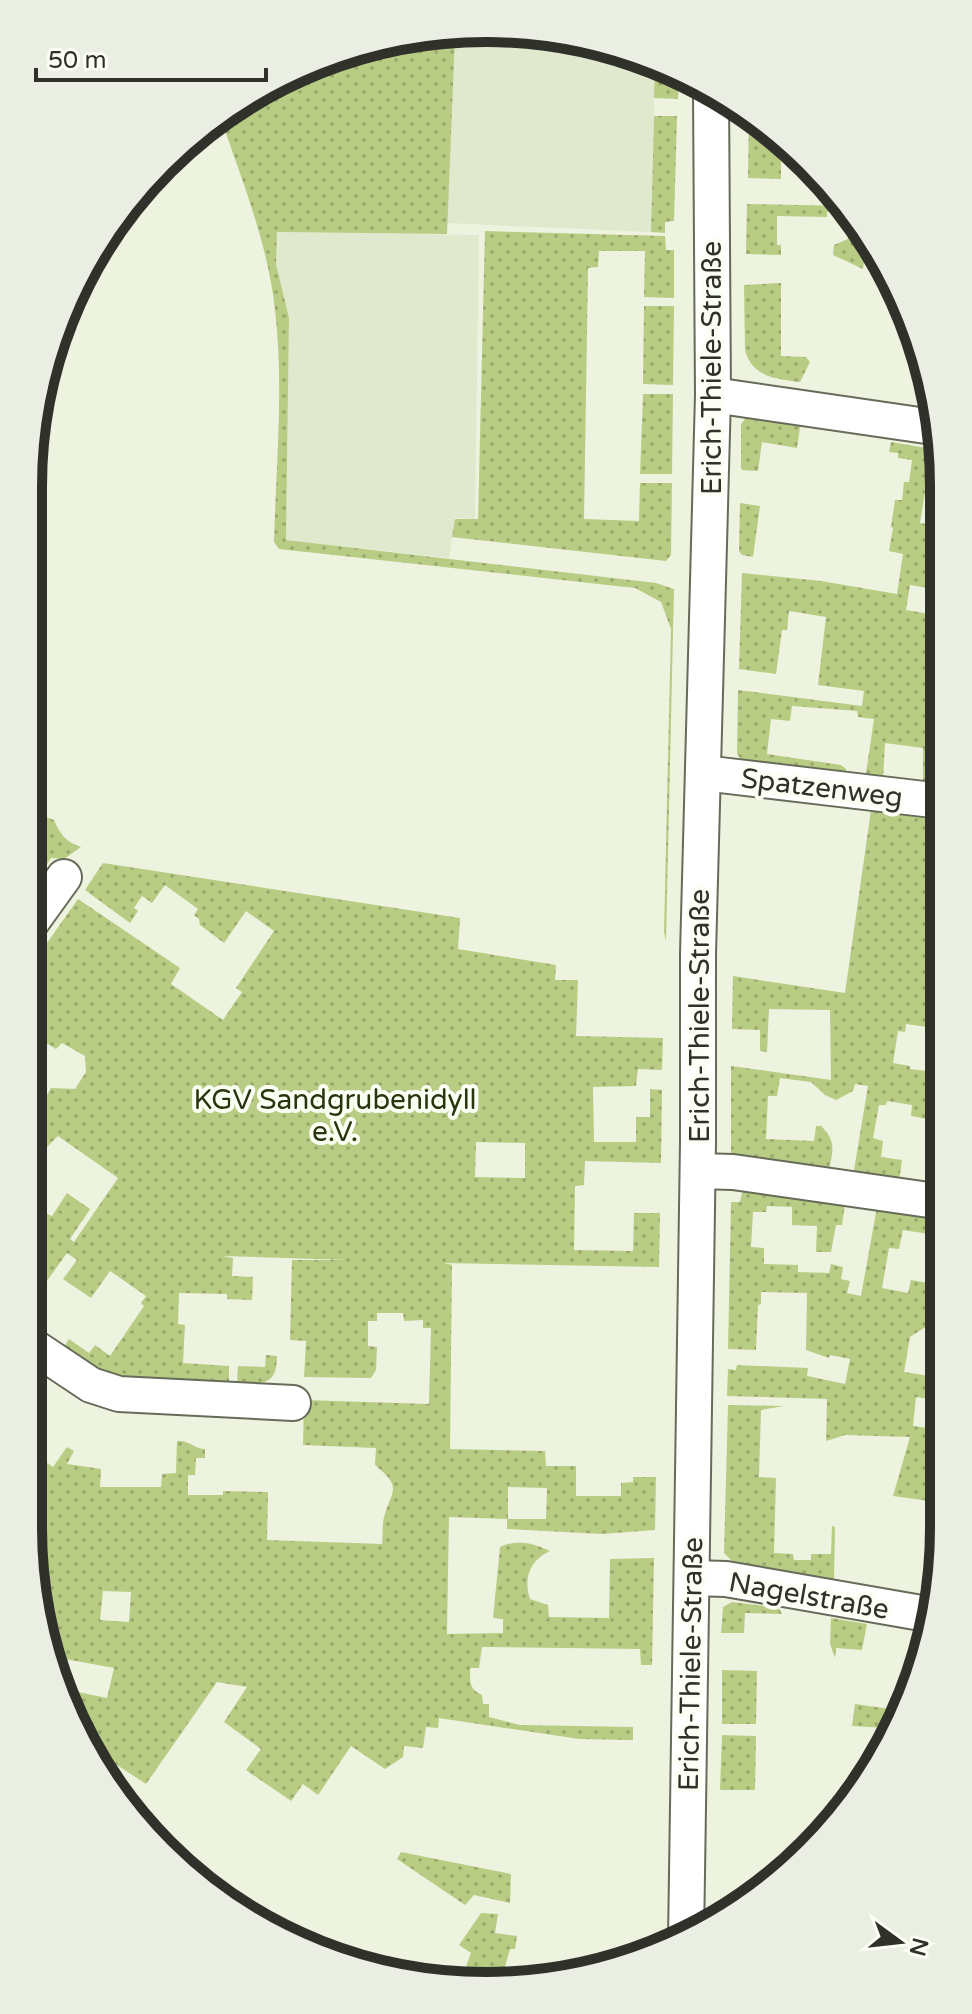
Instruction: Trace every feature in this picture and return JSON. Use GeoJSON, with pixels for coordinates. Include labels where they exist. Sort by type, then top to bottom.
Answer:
{"type":"FeatureCollection","features":[{"type":"Feature","properties":{"kind":"street","name":"Erich-Thiele-Straße"},"geometry":{"type":"LineString","coordinates":[[686,1924],[698,1171],[698,954],[713,395],[711,103]]}},
{"type":"Feature","properties":{"kind":"street"},"geometry":{"type":"LineString","coordinates":[[713,395],[926,426]]}},
{"type":"Feature","properties":{"kind":"street","name":"Spatzenweg"},"geometry":{"type":"LineString","coordinates":[[703,773],[930,800]]}},
{"type":"Feature","properties":{"kind":"street"},"geometry":{"type":"LineString","coordinates":[[42,908],[64,877]]}},
{"type":"Feature","properties":{"kind":"street"},"geometry":{"type":"LineString","coordinates":[[698,1171],[733,1172],[930,1200]]}},
{"type":"Feature","properties":{"kind":"street"},"geometry":{"type":"LineString","coordinates":[[42,1352],[91,1385],[119,1394],[293,1403]]}},
{"type":"Feature","properties":{"kind":"street","name":"Nagelstraße"},"geometry":{"type":"LineString","coordinates":[[692,1578],[726,1579],[921,1613]]}},
{"type":"Feature","properties":{"kind":"shaded area"},"geometry":{"type":"Polygon","coordinates":[[[455,43],[544,46],[601,57],[655,76],[651,232],[446,223],[455,43]]]}},
{"type":"Feature","properties":{"kind":"shaded area"},"geometry":{"type":"Polygon","coordinates":[[[277,232],[479,235],[475,519],[455,518],[449,558],[286,540],[289,318],[276,264],[277,232]]]}},
{"type":"Feature","properties":{"kind":"green space"},"geometry":{"type":"Polygon","coordinates":[[[455,43],[447,234],[277,232],[276,264],[289,318],[286,540],[656,583],[674,589],[666,941],[671,629],[661,602],[635,588],[279,549],[274,542],[278,338],[272,286],[246,191],[224,128],[239,117],[290,88],[343,66],[399,51],[455,43]]]}},
{"type":"Feature","properties":{"kind":"green space"},"geometry":{"type":"Polygon","coordinates":[[[655,75],[678,86],[678,99],[654,98],[655,75]]]}},
{"type":"Feature","properties":{"kind":"green space"},"geometry":{"type":"Polygon","coordinates":[[[654,116],[677,116],[674,221],[665,222],[665,233],[651,232],[654,116]]]}},
{"type":"Feature","properties":{"kind":"green space"},"geometry":{"type":"Polygon","coordinates":[[[749,129],[781,154],[781,179],[748,178],[749,129]]]}},
{"type":"Feature","properties":{"kind":"green space"},"geometry":{"type":"Polygon","coordinates":[[[747,204],[830,206],[835,212],[827,212],[827,217],[777,216],[777,245],[781,245],[781,255],[746,254],[747,204]]]}},
{"type":"Feature","properties":{"kind":"green space"},"geometry":{"type":"Polygon","coordinates":[[[848,229],[865,255],[863,269],[833,255],[834,245],[848,239],[848,229]]]}},
{"type":"Feature","properties":{"kind":"green space"},"geometry":{"type":"Polygon","coordinates":[[[485,231],[665,236],[666,250],[674,250],[674,298],[644,297],[645,251],[599,251],[598,267],[588,268],[584,519],[639,521],[640,483],[672,483],[671,555],[666,561],[452,537],[455,519],[478,519],[485,231]]]}},
{"type":"Feature","properties":{"kind":"green space"},"geometry":{"type":"Polygon","coordinates":[[[781,283],[781,356],[806,357],[810,362],[800,382],[774,378],[759,371],[748,359],[745,350],[744,285],[781,283]]]}},
{"type":"Feature","properties":{"kind":"green space"},"geometry":{"type":"Polygon","coordinates":[[[644,306],[674,306],[673,385],[643,384],[644,306]]]}},
{"type":"Feature","properties":{"kind":"green space"},"geometry":{"type":"Polygon","coordinates":[[[643,394],[673,394],[672,474],[640,474],[643,394]]]}},
{"type":"Feature","properties":{"kind":"green space"},"geometry":{"type":"Polygon","coordinates":[[[750,412],[801,420],[797,448],[762,442],[758,471],[742,470],[741,467],[741,424],[750,412]]]}},
{"type":"Feature","properties":{"kind":"green space"},"geometry":{"type":"Polygon","coordinates":[[[891,442],[928,448],[929,466],[920,523],[930,524],[930,588],[910,585],[906,610],[930,614],[930,786],[923,783],[923,748],[885,743],[883,779],[865,780],[874,719],[858,717],[857,711],[792,706],[790,721],[771,719],[767,754],[841,765],[846,769],[846,778],[745,765],[737,754],[738,690],[862,706],[864,691],[818,685],[826,617],[789,611],[787,630],[782,630],[776,674],[739,669],[742,573],[821,581],[897,594],[903,554],[889,551],[891,527],[895,500],[902,500],[904,482],[909,482],[912,460],[898,458],[898,453],[889,452],[891,442]]]}},
{"type":"Feature","properties":{"kind":"green space"},"geometry":{"type":"Polygon","coordinates":[[[740,503],[760,506],[753,557],[742,555],[739,551],[740,503]]]}},
{"type":"Feature","properties":{"kind":"green space"},"geometry":{"type":"Polygon","coordinates":[[[871,810],[930,818],[930,1027],[906,1024],[905,1032],[898,1031],[893,1063],[930,1072],[930,1120],[911,1116],[912,1105],[887,1101],[886,1105],[879,1105],[873,1138],[883,1141],[881,1157],[902,1160],[899,1182],[853,1176],[868,1086],[855,1084],[853,1091],[836,1100],[811,1082],[780,1078],[777,1096],[768,1096],[766,1139],[814,1141],[816,1126],[821,1126],[832,1142],[828,1172],[734,1157],[731,1153],[731,1066],[831,1080],[830,1010],[769,1009],[767,1052],[760,1051],[760,1030],[732,1029],[733,976],[845,993],[871,810]]]}},
{"type":"Feature","properties":{"kind":"green space"},"geometry":{"type":"Polygon","coordinates":[[[42,815],[54,820],[64,837],[81,847],[64,859],[51,858],[42,872],[42,815]]]}},
{"type":"Feature","properties":{"kind":"green space","name":"KGV Sandgrubenidyll e.V."},"geometry":{"type":"Polygon","coordinates":[[[103,863],[460,918],[458,949],[556,965],[555,980],[578,980],[576,1036],[663,1038],[662,1070],[638,1069],[636,1086],[593,1087],[594,1142],[636,1142],[636,1117],[650,1117],[650,1089],[662,1090],[661,1163],[585,1161],[584,1185],[575,1186],[574,1250],[633,1251],[634,1213],[660,1213],[659,1267],[444,1263],[452,1265],[450,1449],[545,1451],[546,1466],[576,1466],[576,1496],[621,1496],[621,1483],[633,1482],[633,1477],[656,1477],[655,1530],[602,1534],[507,1529],[507,1519],[449,1517],[447,1634],[503,1633],[503,1619],[493,1618],[500,1547],[525,1543],[550,1551],[537,1559],[530,1570],[527,1584],[530,1599],[548,1605],[549,1617],[609,1618],[610,1559],[654,1558],[652,1665],[641,1665],[640,1649],[482,1647],[479,1668],[470,1668],[471,1684],[482,1695],[483,1704],[489,1704],[489,1717],[520,1725],[633,1727],[633,1740],[579,1739],[439,1718],[438,1728],[426,1727],[423,1748],[404,1746],[403,1757],[385,1769],[351,1746],[318,1795],[303,1784],[291,1801],[246,1770],[261,1749],[224,1722],[247,1687],[217,1682],[146,1784],[106,1758],[101,1750],[73,1691],[107,1698],[114,1668],[62,1658],[51,1615],[43,1557],[42,1460],[53,1467],[67,1447],[74,1451],[67,1464],[101,1469],[100,1487],[161,1487],[162,1474],[176,1473],[177,1441],[185,1442],[205,1449],[205,1458],[196,1458],[195,1475],[188,1475],[188,1495],[223,1495],[223,1491],[268,1492],[267,1540],[382,1544],[384,1517],[393,1489],[389,1479],[375,1465],[376,1448],[303,1445],[304,1400],[429,1404],[431,1328],[423,1328],[423,1320],[404,1321],[403,1313],[377,1313],[377,1321],[368,1321],[368,1346],[377,1347],[376,1370],[371,1378],[304,1377],[306,1341],[290,1340],[292,1260],[347,1260],[223,1256],[233,1258],[232,1276],[253,1277],[252,1300],[227,1299],[227,1294],[179,1293],[178,1324],[185,1325],[183,1363],[229,1366],[229,1383],[125,1378],[92,1366],[64,1347],[69,1339],[89,1353],[95,1345],[110,1356],[144,1306],[141,1303],[146,1296],[110,1271],[91,1298],[63,1279],[77,1260],[67,1253],[42,1288],[42,1219],[45,1213],[52,1216],[67,1193],[90,1209],[70,1239],[74,1242],[118,1178],[58,1136],[42,1152],[42,1092],[47,1095],[51,1088],[75,1089],[86,1072],[85,1056],[62,1043],[56,1049],[42,1040],[42,950],[78,899],[180,968],[171,984],[223,1020],[242,992],[236,988],[274,931],[246,911],[224,943],[200,925],[194,915],[198,909],[165,885],[152,903],[142,896],[134,908],[138,911],[130,923],[85,890],[103,863]],[[476,1142],[475,1177],[525,1178],[525,1143],[476,1142]],[[508,1487],[508,1519],[546,1519],[547,1488],[508,1487]],[[103,1591],[100,1620],[129,1622],[131,1592],[103,1591]]]}},
{"type":"Feature","properties":{"kind":"green space"},"geometry":{"type":"Polygon","coordinates":[[[743,1189],[845,1204],[842,1225],[836,1225],[831,1252],[816,1252],[817,1226],[792,1225],[792,1207],[767,1206],[766,1212],[753,1212],[751,1247],[764,1248],[764,1264],[798,1265],[798,1272],[829,1273],[831,1264],[843,1267],[841,1279],[850,1281],[847,1293],[861,1296],[877,1207],[930,1215],[929,1234],[903,1230],[899,1249],[889,1248],[882,1288],[908,1293],[911,1280],[930,1283],[930,1329],[924,1328],[910,1337],[904,1372],[930,1376],[930,1399],[916,1397],[913,1426],[930,1428],[930,1501],[893,1496],[910,1437],[845,1435],[826,1441],[827,1399],[727,1396],[728,1369],[736,1370],[737,1365],[808,1368],[807,1376],[845,1384],[850,1359],[830,1355],[829,1358],[806,1350],[807,1293],[761,1292],[756,1350],[728,1349],[731,1202],[740,1202],[743,1189]]]}},
{"type":"Feature","properties":{"kind":"green space"},"geometry":{"type":"Polygon","coordinates":[[[266,1355],[277,1356],[271,1378],[261,1383],[237,1384],[238,1366],[265,1367],[266,1355]]]}},
{"type":"Feature","properties":{"kind":"green space"},"geometry":{"type":"Polygon","coordinates":[[[728,1405],[784,1406],[761,1410],[759,1477],[776,1478],[774,1553],[793,1554],[794,1560],[811,1560],[811,1554],[831,1554],[832,1526],[835,1527],[834,1579],[734,1563],[724,1553],[728,1405]]]}},
{"type":"Feature","properties":{"kind":"green space"},"geometry":{"type":"Polygon","coordinates":[[[732,1602],[779,1608],[782,1614],[745,1613],[744,1633],[721,1633],[723,1607],[732,1602]]]}},
{"type":"Feature","properties":{"kind":"green space"},"geometry":{"type":"Polygon","coordinates":[[[831,1618],[867,1624],[862,1650],[836,1648],[835,1658],[830,1644],[831,1618]]]}},
{"type":"Feature","properties":{"kind":"green space"},"geometry":{"type":"Polygon","coordinates":[[[722,1670],[757,1671],[756,1724],[722,1724],[722,1670]]]}},
{"type":"Feature","properties":{"kind":"green space"},"geometry":{"type":"Polygon","coordinates":[[[855,1704],[891,1709],[882,1728],[852,1726],[855,1704]]]}},
{"type":"Feature","properties":{"kind":"green space"},"geometry":{"type":"Polygon","coordinates":[[[722,1735],[756,1736],[755,1790],[720,1790],[722,1735]]]}},
{"type":"Feature","properties":{"kind":"green space"},"geometry":{"type":"Polygon","coordinates":[[[401,1852],[511,1874],[510,1903],[474,1895],[465,1905],[397,1859],[401,1852]]]}},
{"type":"Feature","properties":{"kind":"green space"},"geometry":{"type":"Polygon","coordinates":[[[481,1913],[498,1914],[495,1933],[517,1936],[515,1949],[510,1949],[504,1971],[464,1971],[471,1953],[459,1945],[481,1913]]]}}]}
